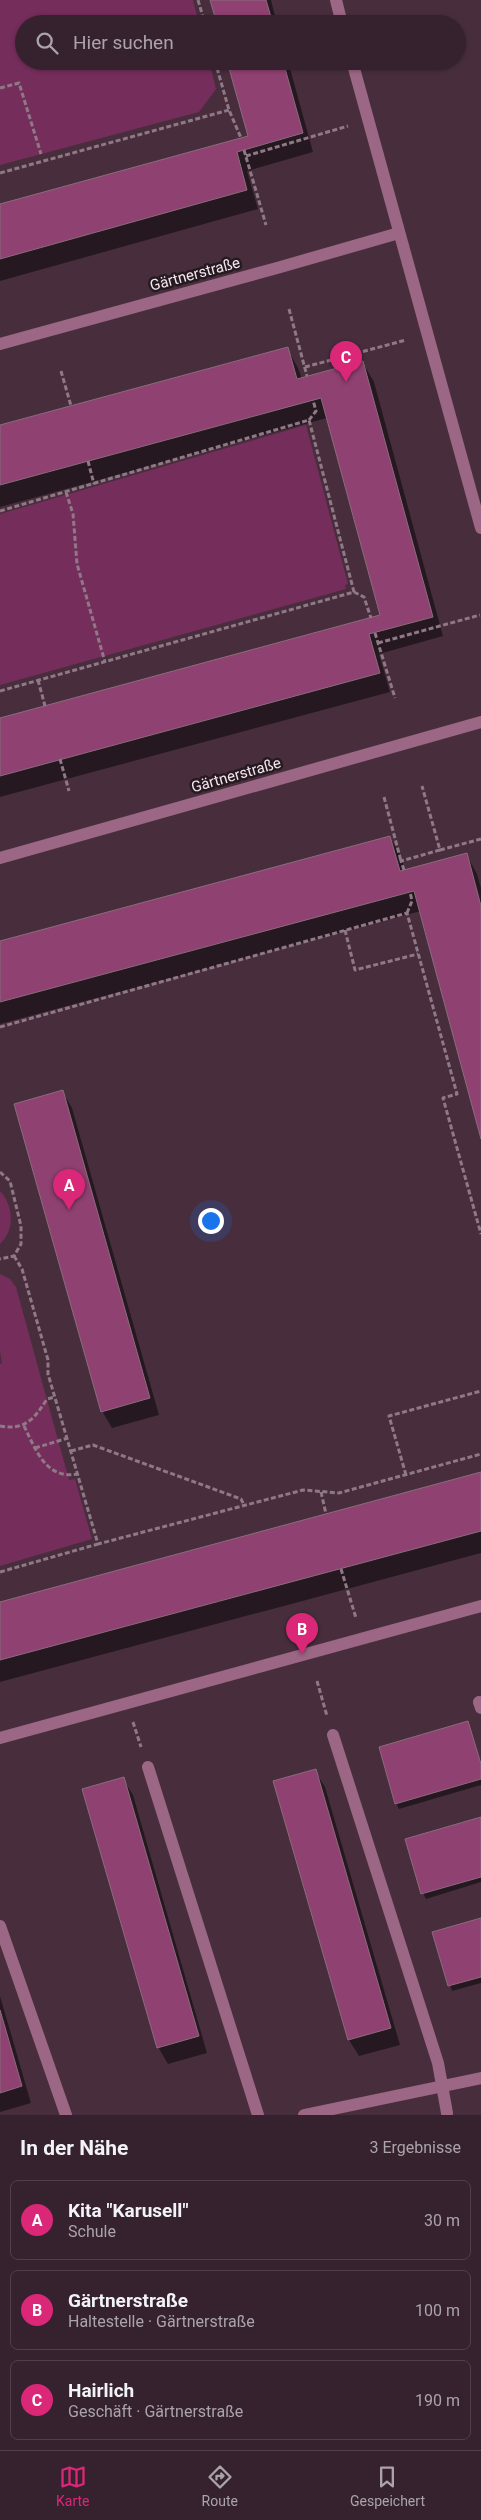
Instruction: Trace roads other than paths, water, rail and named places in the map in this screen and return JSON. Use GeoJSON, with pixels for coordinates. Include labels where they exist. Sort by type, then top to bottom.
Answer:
{"type":"FeatureCollection","features":[{"type":"Feature","properties":{"kind":"street"},"geometry":{"type":"LineString","coordinates":[[336,0],[340,15]]}},
{"type":"Feature","properties":{"kind":"street"},"geometry":{"type":"LineString","coordinates":[[354,70],[481,528]]}},
{"type":"Feature","properties":{"kind":"street","name":"Gärtnerstraße"},"geometry":{"type":"LineString","coordinates":[[0,344],[399,233]]}},
{"type":"Feature","properties":{"kind":"street","name":"Gärtnerstraße"},"geometry":{"type":"LineString","coordinates":[[0,858],[481,722]]}},
{"type":"Feature","properties":{"kind":"street"},"geometry":{"type":"LineString","coordinates":[[0,1738],[481,1606]]}},
{"type":"Feature","properties":{"kind":"street"},"geometry":{"type":"LineString","coordinates":[[333,1735],[438,2063],[447,2113]]}},
{"type":"Feature","properties":{"kind":"street"},"geometry":{"type":"LineString","coordinates":[[148,1767],[258,2115]]}},
{"type":"Feature","properties":{"kind":"street"},"geometry":{"type":"LineString","coordinates":[[0,1926],[66,2115]]}},
{"type":"Feature","properties":{"kind":"street"},"geometry":{"type":"LineString","coordinates":[[304,2115],[481,2078]]}},
{"type":"Feature","properties":{"kind":"place","name":"Hairlich"},"geometry":{"type":"Point","coordinates":[346,382]}},
{"type":"Feature","properties":{"kind":"place","name":"Kita \"Karusell\""},"geometry":{"type":"Point","coordinates":[69,1210]}},
{"type":"Feature","properties":{"kind":"place","name":"Gärtnerstraße"},"geometry":{"type":"Point","coordinates":[302,1654]}}]}
